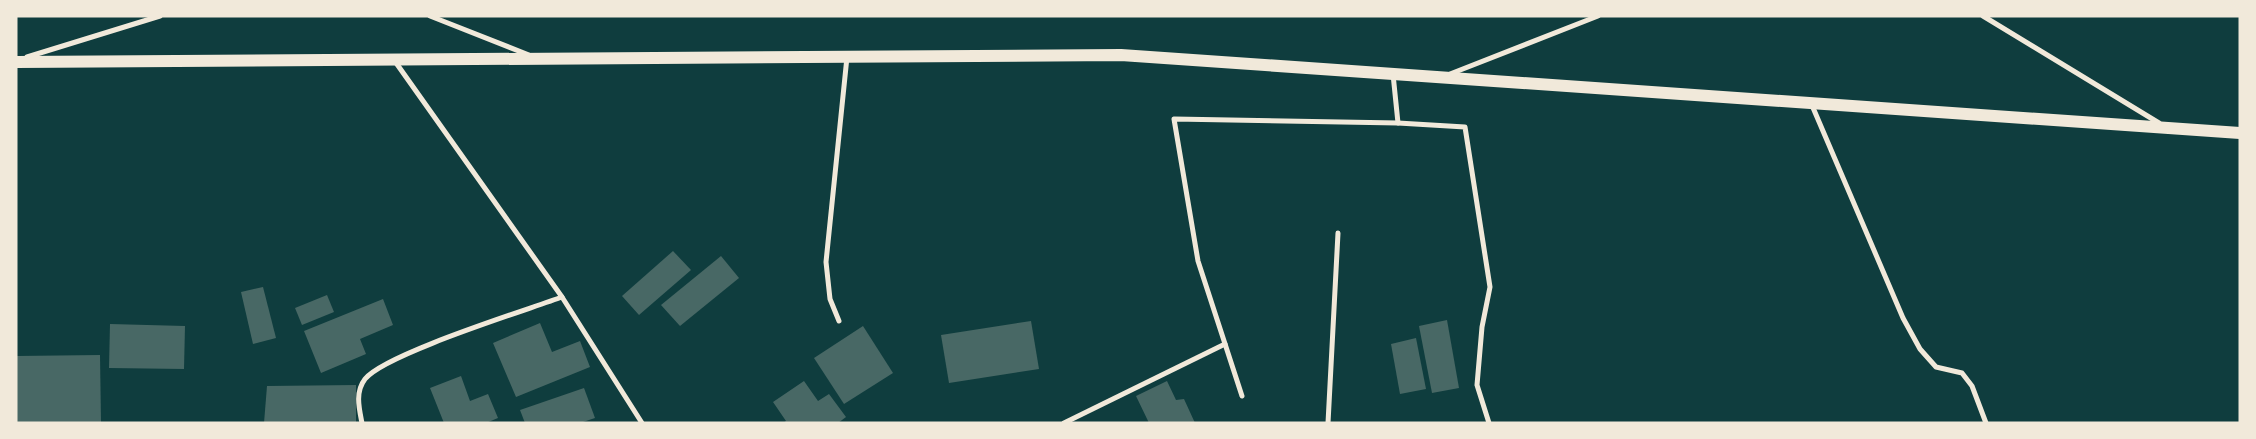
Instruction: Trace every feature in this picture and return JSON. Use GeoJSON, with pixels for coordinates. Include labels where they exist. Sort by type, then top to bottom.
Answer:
{"type":"FeatureCollection","features":[{"type":"Feature","properties":{"kind":"main road"},"geometry":{"type":"LineString","coordinates":[[16,61],[1121,55],[2240,132]]}},
{"type":"Feature","properties":{"kind":"street"},"geometry":{"type":"LineString","coordinates":[[16,61],[160,16]]}},
{"type":"Feature","properties":{"kind":"street"},"geometry":{"type":"LineString","coordinates":[[430,16],[536,58]]}},
{"type":"Feature","properties":{"kind":"street"},"geometry":{"type":"LineString","coordinates":[[1439,78],[1598,16]]}},
{"type":"Feature","properties":{"kind":"street"},"geometry":{"type":"LineString","coordinates":[[1983,16],[2166,128]]}},
{"type":"Feature","properties":{"kind":"street"},"geometry":{"type":"LineString","coordinates":[[839,321],[830,299],[826,262],[847,56]]}},
{"type":"Feature","properties":{"kind":"street"},"geometry":{"type":"LineString","coordinates":[[393,59],[562,297],[642,423]]}},
{"type":"Feature","properties":{"kind":"street"},"geometry":{"type":"LineString","coordinates":[[1393,74],[1398,123]]}},
{"type":"Feature","properties":{"kind":"street"},"geometry":{"type":"LineString","coordinates":[[1811,103],[1907,326],[1920,350],[1936,367],[1962,373],[1972,386],[1986,423]]}},
{"type":"Feature","properties":{"kind":"street"},"geometry":{"type":"LineString","coordinates":[[1242,396],[1198,261],[1174,119],[1398,123],[1465,127],[1490,287],[1482,327],[1477,385],[1489,423]]}},
{"type":"Feature","properties":{"kind":"street"},"geometry":{"type":"LineString","coordinates":[[1328,423],[1338,234]]}},
{"type":"Feature","properties":{"kind":"street"},"geometry":{"type":"LineString","coordinates":[[362,423],[358,400],[363,381],[385,363],[562,297]]}},
{"type":"Feature","properties":{"kind":"street"},"geometry":{"type":"LineString","coordinates":[[1064,423],[1225,344]]}},
{"type":"Feature","properties":{"kind":"building"},"geometry":{"type":"Polygon","coordinates":[[[673,251],[691,270],[639,315],[622,296],[673,251]]]}},
{"type":"Feature","properties":{"kind":"building"},"geometry":{"type":"Polygon","coordinates":[[[721,256],[739,278],[680,326],[661,305],[721,256]]]}},
{"type":"Feature","properties":{"kind":"building"},"geometry":{"type":"Polygon","coordinates":[[[263,287],[276,338],[253,344],[241,292],[263,287]]]}},
{"type":"Feature","properties":{"kind":"building"},"geometry":{"type":"Polygon","coordinates":[[[327,295],[334,312],[302,325],[295,308],[327,295]]]}},
{"type":"Feature","properties":{"kind":"building"},"geometry":{"type":"Polygon","coordinates":[[[383,299],[393,325],[360,339],[366,354],[321,373],[304,331],[383,299]]]}},
{"type":"Feature","properties":{"kind":"building"},"geometry":{"type":"Polygon","coordinates":[[[1447,320],[1459,388],[1432,393],[1419,326],[1447,320]]]}},
{"type":"Feature","properties":{"kind":"building"},"geometry":{"type":"Polygon","coordinates":[[[1031,321],[1039,369],[949,383],[941,335],[1031,321]]]}},
{"type":"Feature","properties":{"kind":"building"},"geometry":{"type":"Polygon","coordinates":[[[540,323],[552,352],[580,341],[590,367],[516,397],[493,343],[540,323]]]}},
{"type":"Feature","properties":{"kind":"building"},"geometry":{"type":"Polygon","coordinates":[[[110,324],[185,326],[184,369],[109,368],[110,324]]]}},
{"type":"Feature","properties":{"kind":"building"},"geometry":{"type":"Polygon","coordinates":[[[863,326],[893,373],[844,404],[814,358],[863,326]]]}},
{"type":"Feature","properties":{"kind":"building"},"geometry":{"type":"Polygon","coordinates":[[[1416,338],[1426,389],[1400,394],[1391,344],[1416,338]]]}},
{"type":"Feature","properties":{"kind":"building"},"geometry":{"type":"Polygon","coordinates":[[[100,355],[101,423],[16,423],[16,356],[100,355]]]}},
{"type":"Feature","properties":{"kind":"building"},"geometry":{"type":"Polygon","coordinates":[[[461,376],[470,401],[488,394],[498,418],[486,423],[444,423],[430,388],[461,376]]]}},
{"type":"Feature","properties":{"kind":"building"},"geometry":{"type":"Polygon","coordinates":[[[804,381],[818,401],[829,394],[846,417],[838,423],[783,423],[786,421],[773,402],[804,381]]]}},
{"type":"Feature","properties":{"kind":"building"},"geometry":{"type":"Polygon","coordinates":[[[1167,381],[1176,400],[1184,399],[1195,423],[1149,423],[1136,396],[1167,381]]]}},
{"type":"Feature","properties":{"kind":"building"},"geometry":{"type":"Polygon","coordinates":[[[356,385],[356,423],[264,423],[267,386],[356,385]]]}},
{"type":"Feature","properties":{"kind":"building"},"geometry":{"type":"Polygon","coordinates":[[[584,388],[595,418],[580,423],[525,423],[520,410],[584,388]]]}}]}
